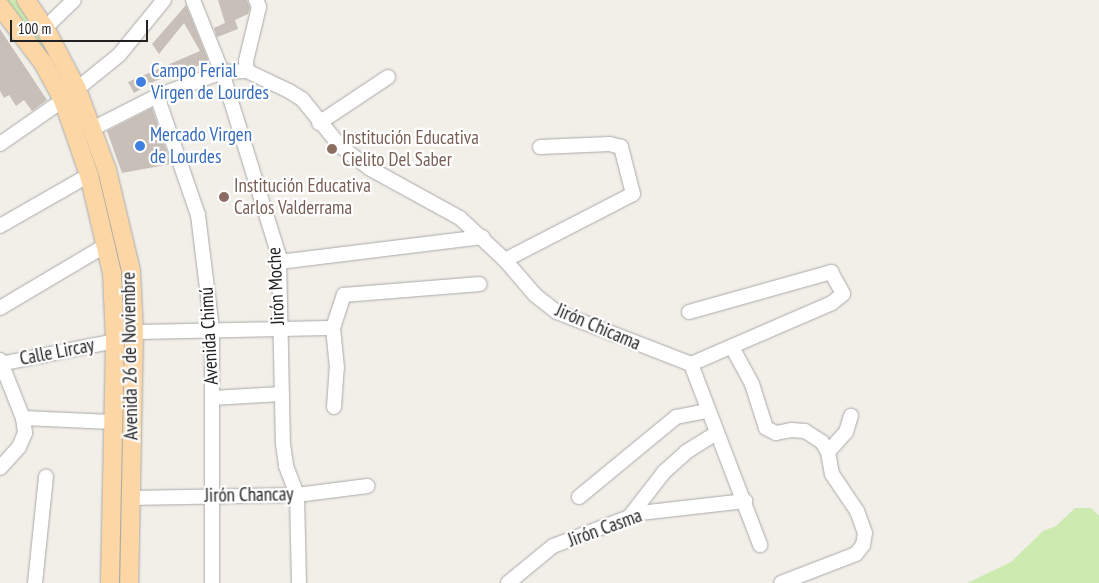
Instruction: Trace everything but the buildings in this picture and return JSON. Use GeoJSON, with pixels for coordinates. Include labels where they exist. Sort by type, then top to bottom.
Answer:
{"type":"FeatureCollection","features":[{"type":"Feature","properties":{"kind":"main road","name":"Avenida 26 de Noviembre"},"geometry":{"type":"LineString","coordinates":[[26,0],[45,28],[70,94],[106,245],[115,299],[110,583]]}},
{"type":"Feature","properties":{"kind":"main road","name":"Avenida 26 de Noviembre"},"geometry":{"type":"LineString","coordinates":[[0,6],[43,63],[70,94],[92,129],[122,225],[131,271],[134,332],[129,583]]}},
{"type":"Feature","properties":{"kind":"street"},"geometry":{"type":"LineString","coordinates":[[45,28],[74,0]]}},
{"type":"Feature","properties":{"kind":"street"},"geometry":{"type":"LineString","coordinates":[[0,144],[70,94],[119,54],[166,0]]}},
{"type":"Feature","properties":{"kind":"street","name":"Jirón Moche"},"geometry":{"type":"LineString","coordinates":[[193,0],[222,72],[263,198],[279,262],[278,327],[281,394],[286,466],[297,495],[299,583]]}},
{"type":"Feature","properties":{"kind":"street"},"geometry":{"type":"LineString","coordinates":[[92,129],[157,96],[222,72],[248,71],[246,61],[259,7],[256,0]]}},
{"type":"Feature","properties":{"kind":"street","name":"Jirón Chicama"},"geometry":{"type":"LineString","coordinates":[[248,71],[302,99],[319,123],[340,146],[369,168],[441,206],[482,237],[535,295],[557,312],[691,364]]}},
{"type":"Feature","properties":{"kind":"street"},"geometry":{"type":"LineString","coordinates":[[319,123],[388,77]]}},
{"type":"Feature","properties":{"kind":"street","name":"Avenida Chimú"},"geometry":{"type":"LineString","coordinates":[[157,96],[198,215],[212,329],[212,583]]}},
{"type":"Feature","properties":{"kind":"street"},"geometry":{"type":"LineString","coordinates":[[505,260],[633,194],[621,146],[610,144],[540,148]]}},
{"type":"Feature","properties":{"kind":"street"},"geometry":{"type":"LineString","coordinates":[[0,226],[89,175]]}},
{"type":"Feature","properties":{"kind":"street"},"geometry":{"type":"LineString","coordinates":[[279,262],[482,237]]}},
{"type":"Feature","properties":{"kind":"street"},"geometry":{"type":"LineString","coordinates":[[0,308],[106,245]]}},
{"type":"Feature","properties":{"kind":"street"},"geometry":{"type":"LineString","coordinates":[[690,312],[831,272],[836,275],[843,294],[840,299],[691,364],[745,501],[760,545]]}},
{"type":"Feature","properties":{"kind":"street"},"geometry":{"type":"LineString","coordinates":[[334,407],[337,368],[334,328],[344,295],[480,284]]}},
{"type":"Feature","properties":{"kind":"street"},"geometry":{"type":"LineString","coordinates":[[134,332],[278,327],[334,328]]}},
{"type":"Feature","properties":{"kind":"street","name":"Calle Lircay"},"geometry":{"type":"LineString","coordinates":[[1,363],[115,341]]}},
{"type":"Feature","properties":{"kind":"street"},"geometry":{"type":"LineString","coordinates":[[732,347],[752,384],[766,428],[776,433],[790,430],[806,431],[822,442],[828,452],[832,474],[859,518],[865,533],[863,544],[849,558],[781,583]]}},
{"type":"Feature","properties":{"kind":"street"},"geometry":{"type":"LineString","coordinates":[[0,468],[23,441],[23,418],[1,363]]}},
{"type":"Feature","properties":{"kind":"street"},"geometry":{"type":"LineString","coordinates":[[212,398],[281,394]]}},
{"type":"Feature","properties":{"kind":"street"},"geometry":{"type":"LineString","coordinates":[[579,497],[676,417],[708,411]]}},
{"type":"Feature","properties":{"kind":"street"},"geometry":{"type":"LineString","coordinates":[[828,452],[846,432],[852,416]]}},
{"type":"Feature","properties":{"kind":"street"},"geometry":{"type":"LineString","coordinates":[[23,418],[112,422]]}},
{"type":"Feature","properties":{"kind":"street"},"geometry":{"type":"LineString","coordinates":[[630,516],[664,472],[686,452],[717,432]]}},
{"type":"Feature","properties":{"kind":"street"},"geometry":{"type":"LineString","coordinates":[[35,583],[46,477]]}},
{"type":"Feature","properties":{"kind":"street","name":"Jirón Chancay"},"geometry":{"type":"LineString","coordinates":[[130,498],[297,495],[367,486]]}},
{"type":"Feature","properties":{"kind":"street","name":"Jirón Casma"},"geometry":{"type":"LineString","coordinates":[[508,583],[553,546],[630,516],[745,501]]}},
{"type":"Feature","properties":{"kind":"green space"},"geometry":{"type":"Polygon","coordinates":[[[2,0],[16,0],[64,76],[105,187],[122,257],[127,309],[122,583],[118,583],[101,189],[2,0]]]}},
{"type":"Feature","properties":{"kind":"green space"},"geometry":{"type":"Polygon","coordinates":[[[1075,508],[1091,508],[1099,516],[1099,583],[967,583],[1011,562],[1043,531],[1056,526],[1075,508]]]}},
{"type":"Feature","properties":{"kind":"place","name":"Campo Ferial Virgen de Lourdes"},"geometry":{"type":"Point","coordinates":[141,82]}},
{"type":"Feature","properties":{"kind":"place","name":"Mercado Virgen de Lourdes"},"geometry":{"type":"Point","coordinates":[140,146]}},
{"type":"Feature","properties":{"kind":"place","name":"Institución Educativa Cielito Del Saber"},"geometry":{"type":"Point","coordinates":[332,149]}},
{"type":"Feature","properties":{"kind":"place","name":"Institución Educativa Carlos Valderrama"},"geometry":{"type":"Point","coordinates":[224,197]}}]}
